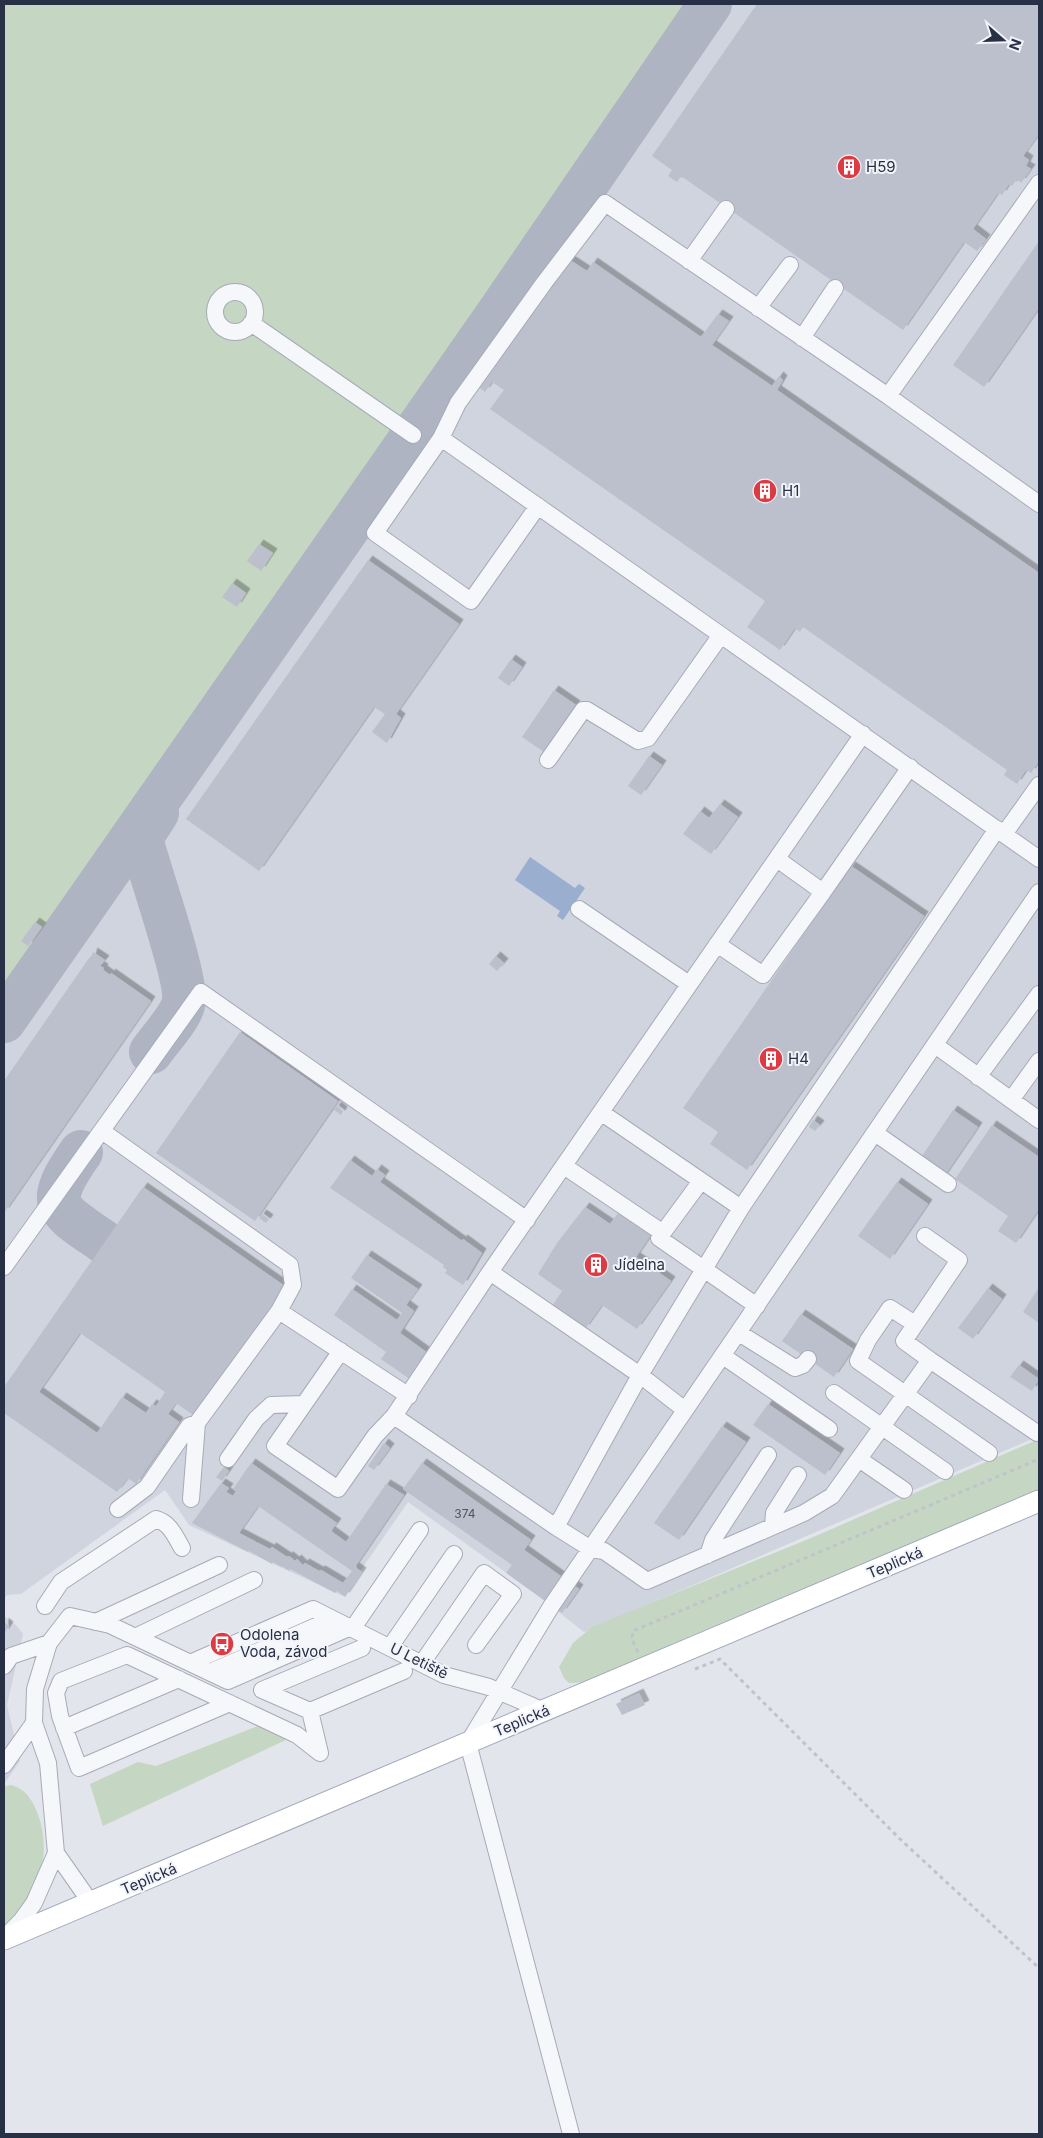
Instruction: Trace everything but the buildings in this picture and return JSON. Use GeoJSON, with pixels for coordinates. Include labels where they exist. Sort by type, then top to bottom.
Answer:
{"type":"FeatureCollection","features":[{"type":"Feature","properties":{"kind":"main road","name":"Teplická"},"geometry":{"type":"LineString","coordinates":[[4,1939],[1039,1501]]}},
{"type":"Feature","properties":{"kind":"street"},"geometry":{"type":"LineString","coordinates":[[888,396],[1039,183]]}},
{"type":"Feature","properties":{"kind":"street"},"geometry":{"type":"LineString","coordinates":[[538,506],[471,601],[375,533],[441,438],[458,403],[544,283],[605,203],[888,396],[1039,504]]}},
{"type":"Feature","properties":{"kind":"street"},"geometry":{"type":"LineString","coordinates":[[689,261],[726,209]]}},
{"type":"Feature","properties":{"kind":"street"},"geometry":{"type":"LineString","coordinates":[[758,308],[790,265]]}},
{"type":"Feature","properties":{"kind":"street"},"geometry":{"type":"LineString","coordinates":[[802,338],[835,288]]}},
{"type":"Feature","properties":{"kind":"street"},"geometry":{"type":"LineString","coordinates":[[251,323],[413,435]]}},
{"type":"Feature","properties":{"kind":"street"},"geometry":{"type":"LineString","coordinates":[[441,438],[1039,859]]}},
{"type":"Feature","properties":{"kind":"street"},"geometry":{"type":"LineString","coordinates":[[548,760],[583,710],[587,710],[638,741],[648,738],[721,634]]}},
{"type":"Feature","properties":{"kind":"street"},"geometry":{"type":"LineString","coordinates":[[341,1351],[275,1446],[338,1489],[375,1436],[394,1416],[409,1396],[490,1272],[863,734]]}},
{"type":"Feature","properties":{"kind":"street"},"geometry":{"type":"LineString","coordinates":[[717,944],[763,975],[910,767]]}},
{"type":"Feature","properties":{"kind":"street"},"geometry":{"type":"LineString","coordinates":[[556,1527],[640,1375],[741,1208],[1000,831],[1039,784]]}},
{"type":"Feature","properties":{"kind":"street"},"geometry":{"type":"LineString","coordinates":[[777,859],[823,892]]}},
{"type":"Feature","properties":{"kind":"street"},"geometry":{"type":"LineString","coordinates":[[571,2134],[468,1743],[552,1605],[1039,892]]}},
{"type":"Feature","properties":{"kind":"street"},"geometry":{"type":"LineString","coordinates":[[578,909],[689,984]]}},
{"type":"Feature","properties":{"kind":"street"},"geometry":{"type":"LineString","coordinates":[[4,1267],[201,992],[526,1220]]}},
{"type":"Feature","properties":{"kind":"street"},"geometry":{"type":"LineString","coordinates":[[978,1077],[1039,994]]}},
{"type":"Feature","properties":{"kind":"street"},"geometry":{"type":"LineString","coordinates":[[935,1046],[1039,1120]]}},
{"type":"Feature","properties":{"kind":"street"},"geometry":{"type":"LineString","coordinates":[[1011,1100],[1039,1060]]}},
{"type":"Feature","properties":{"kind":"street"},"geometry":{"type":"LineString","coordinates":[[602,1113],[741,1208]]}},
{"type":"Feature","properties":{"kind":"street"},"geometry":{"type":"LineString","coordinates":[[102,1131],[290,1265],[293,1284],[280,1311],[197,1423],[191,1499]]}},
{"type":"Feature","properties":{"kind":"street"},"geometry":{"type":"LineString","coordinates":[[875,1133],[948,1184]]}},
{"type":"Feature","properties":{"kind":"street"},"geometry":{"type":"LineString","coordinates":[[564,1166],[663,1233]]}},
{"type":"Feature","properties":{"kind":"street"},"geometry":{"type":"LineString","coordinates":[[701,1181],[659,1238],[757,1306]]}},
{"type":"Feature","properties":{"kind":"street"},"geometry":{"type":"LineString","coordinates":[[925,1236],[959,1260],[904,1341],[1037,1433]]}},
{"type":"Feature","properties":{"kind":"street"},"geometry":{"type":"LineString","coordinates":[[490,1272],[640,1375],[685,1410]]}},
{"type":"Feature","properties":{"kind":"street"},"geometry":{"type":"LineString","coordinates":[[915,1324],[890,1308],[868,1340],[858,1361],[989,1453]]}},
{"type":"Feature","properties":{"kind":"street"},"geometry":{"type":"LineString","coordinates":[[280,1311],[409,1396]]}},
{"type":"Feature","properties":{"kind":"street"},"geometry":{"type":"LineString","coordinates":[[739,1333],[795,1368],[803,1365],[808,1359]]}},
{"type":"Feature","properties":{"kind":"street"},"geometry":{"type":"LineString","coordinates":[[723,1356],[829,1428]]}},
{"type":"Feature","properties":{"kind":"street"},"geometry":{"type":"LineString","coordinates":[[394,1416],[556,1527],[591,1549],[604,1551],[647,1581],[804,1513],[832,1496],[930,1360]]}},
{"type":"Feature","properties":{"kind":"street"},"geometry":{"type":"LineString","coordinates":[[834,1393],[945,1471]]}},
{"type":"Feature","properties":{"kind":"street"},"geometry":{"type":"LineString","coordinates":[[228,1459],[256,1420],[271,1405],[304,1404]]}},
{"type":"Feature","properties":{"kind":"street"},"geometry":{"type":"LineString","coordinates":[[118,1509],[148,1487],[189,1426],[197,1423]]}},
{"type":"Feature","properties":{"kind":"street"},"geometry":{"type":"LineString","coordinates":[[708,1555],[713,1540],[768,1455]]}},
{"type":"Feature","properties":{"kind":"street"},"geometry":{"type":"LineString","coordinates":[[859,1459],[904,1490]]}},
{"type":"Feature","properties":{"kind":"street"},"geometry":{"type":"LineString","coordinates":[[774,1526],[774,1514],[798,1475]]}},
{"type":"Feature","properties":{"kind":"street"},"geometry":{"type":"LineString","coordinates":[[45,1606],[61,1582],[156,1519],[164,1521],[182,1548]]}},
{"type":"Feature","properties":{"kind":"street"},"geometry":{"type":"LineString","coordinates":[[4,1939],[34,1904],[56,1853],[48,1763],[34,1723],[35,1689],[49,1643],[70,1616],[110,1625],[228,1681],[352,1628],[420,1530]]}},
{"type":"Feature","properties":{"kind":"street"},"geometry":{"type":"LineString","coordinates":[[390,1647],[454,1554]]}},
{"type":"Feature","properties":{"kind":"street"},"geometry":{"type":"LineString","coordinates":[[96,1622],[219,1565]]}},
{"type":"Feature","properties":{"kind":"street"},"geometry":{"type":"LineString","coordinates":[[422,1663],[484,1574],[513,1594],[476,1645]]}},
{"type":"Feature","properties":{"kind":"street"},"geometry":{"type":"LineString","coordinates":[[135,1637],[254,1580]]}},
{"type":"Feature","properties":{"kind":"street","name":"U Letiště"},"geometry":{"type":"LineString","coordinates":[[190,1663],[313,1610],[444,1675],[500,1692],[544,1711]]}},
{"type":"Feature","properties":{"kind":"street"},"geometry":{"type":"LineString","coordinates":[[210,1672],[332,1619]]}},
{"type":"Feature","properties":{"kind":"street"},"geometry":{"type":"LineString","coordinates":[[4,1666],[11,1656],[49,1643]]}},
{"type":"Feature","properties":{"kind":"street"},"geometry":{"type":"LineString","coordinates":[[362,1648],[262,1690],[310,1711],[404,1671]]}},
{"type":"Feature","properties":{"kind":"street"},"geometry":{"type":"LineString","coordinates":[[230,1703],[79,1768],[64,1728],[56,1693],[61,1681],[127,1655],[230,1703],[296,1735],[320,1753],[310,1711]]}},
{"type":"Feature","properties":{"kind":"street"},"geometry":{"type":"LineString","coordinates":[[64,1728],[179,1679]]}},
{"type":"Feature","properties":{"kind":"street"},"geometry":{"type":"LineString","coordinates":[[4,1765],[34,1723]]}},
{"type":"Feature","properties":{"kind":"street"},"geometry":{"type":"LineString","coordinates":[[56,1853],[91,1903]]}},
{"type":"Feature","properties":{"kind":"path"},"geometry":{"type":"LineString","coordinates":[[646,1668],[632,1640],[632,1631],[1039,1459]]}},
{"type":"Feature","properties":{"kind":"path"},"geometry":{"type":"LineString","coordinates":[[686,1672],[720,1658],[900,1839],[1039,1968]]}},
{"type":"Feature","properties":{"kind":"shaded area"},"geometry":{"type":"Polygon","coordinates":[[[4,4],[1039,4],[1039,1436],[584,1632],[533,1592],[408,1502],[343,1596],[189,1525],[165,1490],[21,1594],[7,1595],[4,1598],[4,4]]]}},
{"type":"Feature","properties":{"kind":"shaded area"},"geometry":{"type":"Polygon","coordinates":[[[4,1616],[16,1625],[23,1634],[7,1705],[20,1761],[4,1784],[4,1616]]]}},
{"type":"Feature","properties":{"kind":"green space"},"geometry":{"type":"Polygon","coordinates":[[[4,4],[690,4],[4,987],[4,4]]]}},
{"type":"Feature","properties":{"kind":"green space"},"geometry":{"type":"Polygon","coordinates":[[[1039,1439],[1039,1490],[688,1637],[589,1682],[569,1683],[564,1678],[559,1667],[573,1643],[592,1627],[811,1538],[1039,1439]]]}},
{"type":"Feature","properties":{"kind":"green space"},"geometry":{"type":"Polygon","coordinates":[[[263,1724],[288,1739],[103,1826],[90,1784],[138,1762],[156,1766],[263,1724]]]}},
{"type":"Feature","properties":{"kind":"green space"},"geometry":{"type":"Polygon","coordinates":[[[12,1785],[28,1796],[33,1803],[42,1828],[44,1844],[40,1875],[34,1889],[26,1903],[4,1926],[4,1786],[12,1785]]]}},
{"type":"Feature","properties":{"kind":"water"},"geometry":{"type":"Polygon","coordinates":[[[530,857],[575,888],[579,884],[585,888],[563,920],[557,916],[560,911],[515,880],[530,857]]]}},
{"type":"Feature","properties":{"kind":"taxiway"},"geometry":{"type":"LineString","coordinates":[[4,1021],[499,312],[710,4]]}},
{"type":"Feature","properties":{"kind":"taxiway"},"geometry":{"type":"LineString","coordinates":[[151,1052],[173,1023],[183,1005],[183,993],[175,951],[141,838],[157,813]]}},
{"type":"Feature","properties":{"kind":"taxiway"},"geometry":{"type":"LineString","coordinates":[[81,1152],[62,1184],[59,1196],[60,1205],[75,1222],[104,1242]]}},
{"type":"Feature","properties":{"kind":"place","name":"H59"},"geometry":{"type":"Point","coordinates":[849,167]}},
{"type":"Feature","properties":{"kind":"place","name":"H1"},"geometry":{"type":"Point","coordinates":[765,491]}},
{"type":"Feature","properties":{"kind":"place","name":"H4"},"geometry":{"type":"Point","coordinates":[771,1059]}},
{"type":"Feature","properties":{"kind":"place","name":"Jídelna"},"geometry":{"type":"Point","coordinates":[596,1265]}},
{"type":"Feature","properties":{"kind":"place","name":"Odolena Voda, závod"},"geometry":{"type":"Point","coordinates":[222,1644]}}]}
